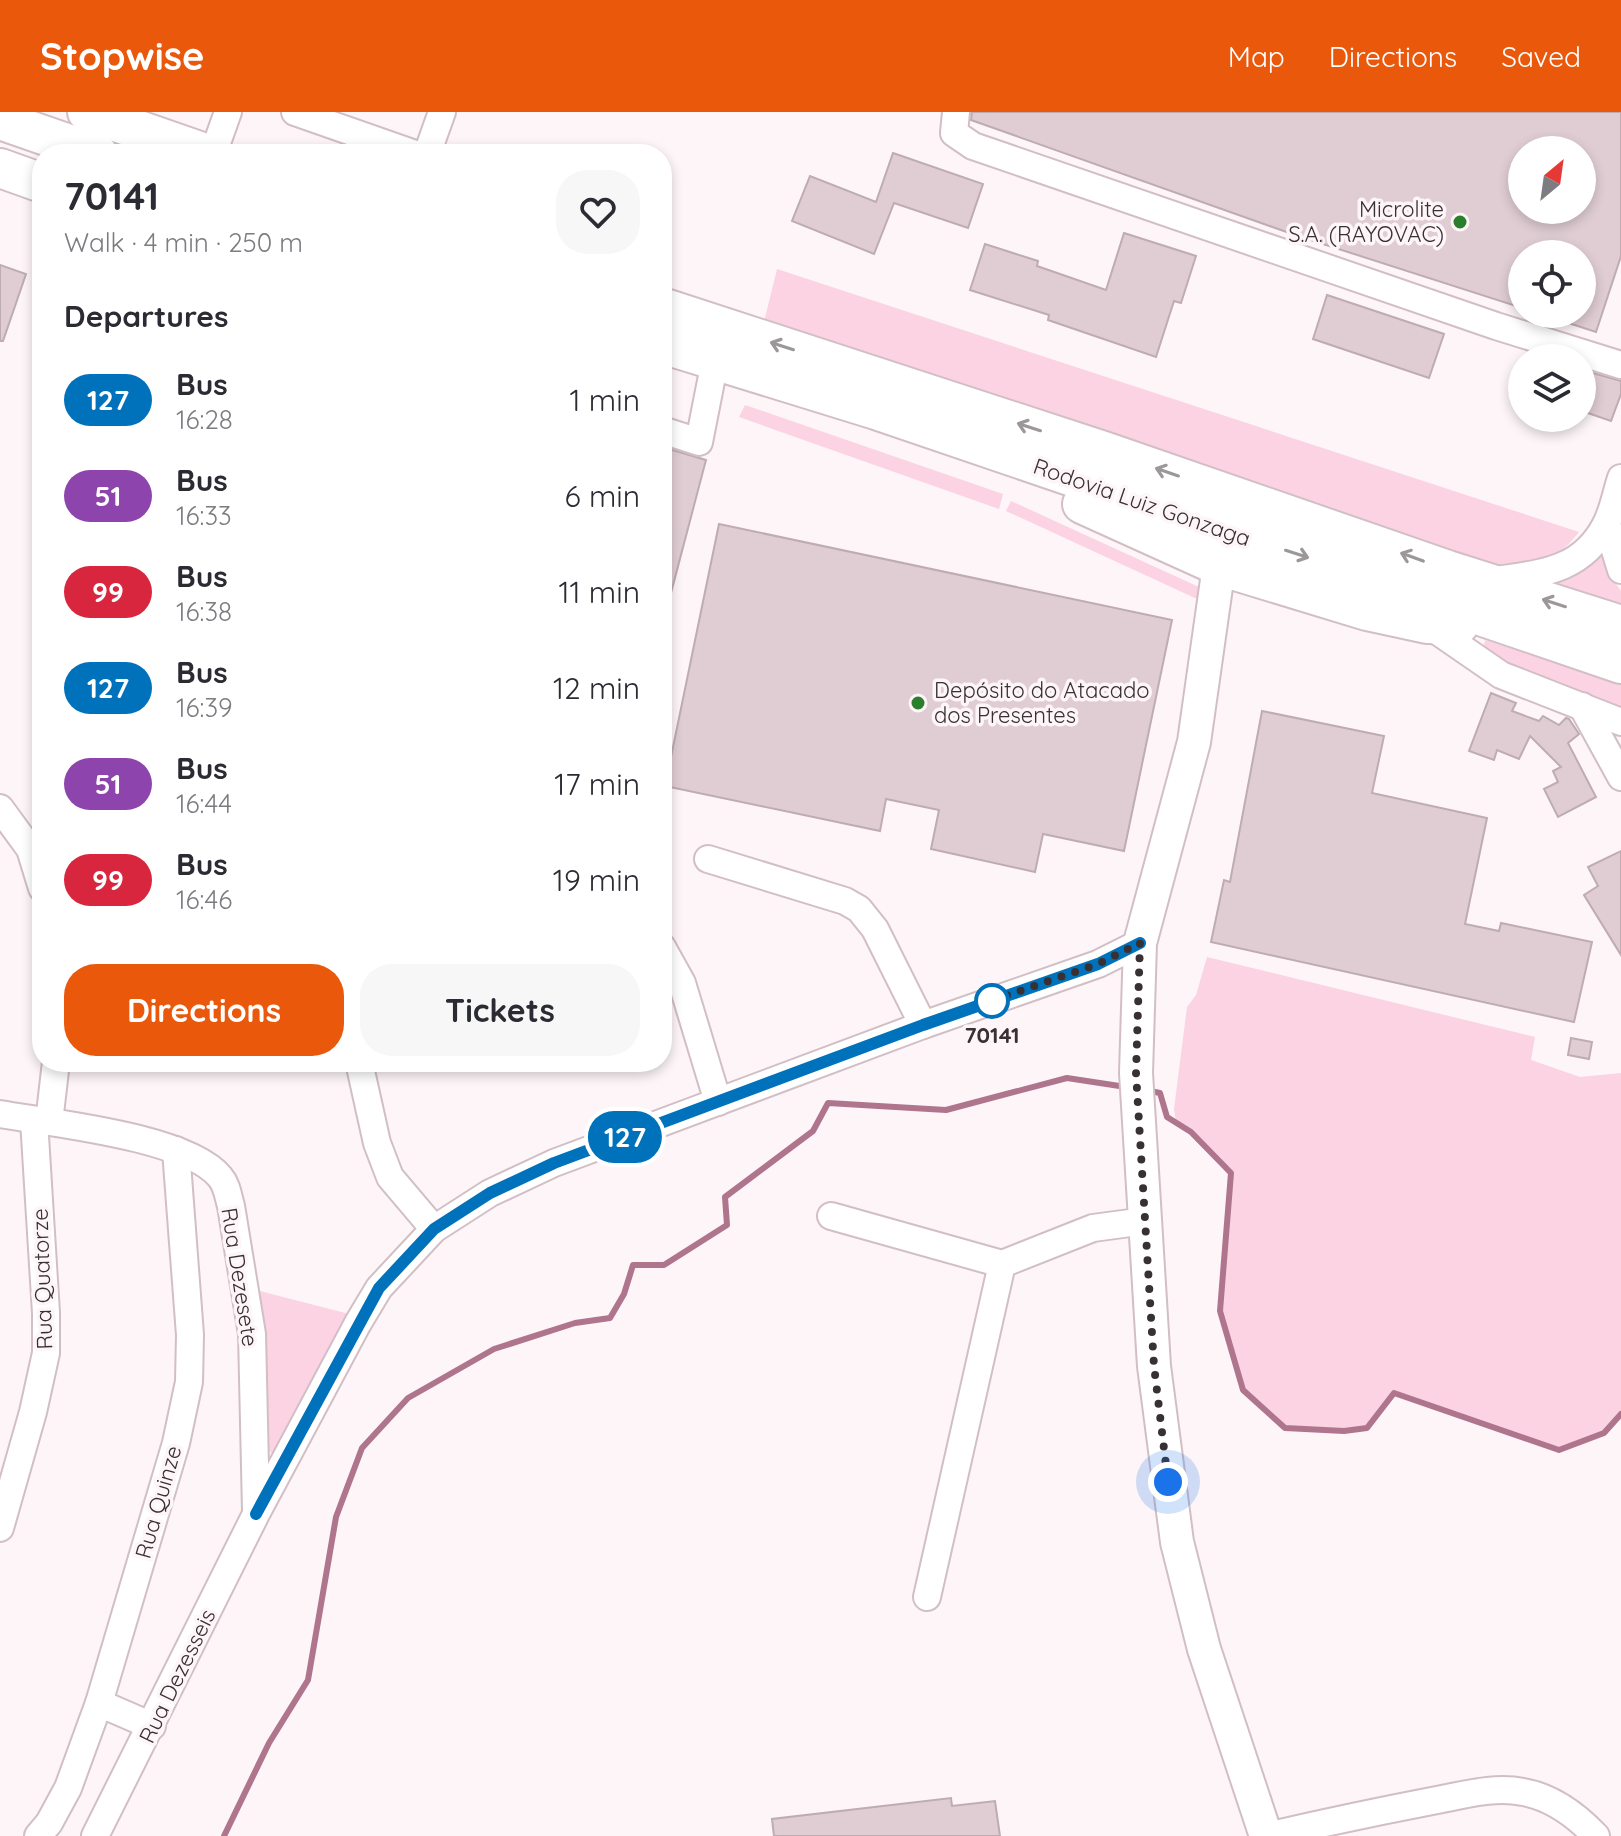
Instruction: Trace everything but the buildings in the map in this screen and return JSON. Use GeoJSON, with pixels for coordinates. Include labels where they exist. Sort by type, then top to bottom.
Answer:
{"type":"FeatureCollection","features":[{"type":"Feature","properties":{"kind":"highway"},"geometry":{"type":"LineString","coordinates":[[87,112],[181,144]]}},
{"type":"Feature","properties":{"kind":"highway"},"geometry":{"type":"LineString","coordinates":[[0,120],[69,144]]}},
{"type":"Feature","properties":{"kind":"highway"},"geometry":{"type":"LineString","coordinates":[[0,168],[32,179]]}},
{"type":"Feature","properties":{"kind":"highway","name":"Rodovia Luiz Gonzaga"},"geometry":{"type":"LineString","coordinates":[[672,310],[1104,451],[1621,625]]}},
{"type":"Feature","properties":{"kind":"highway","name":"Rodovia Luiz Gonzaga"},"geometry":{"type":"LineString","coordinates":[[672,347],[876,410],[1621,664]]}},
{"type":"Feature","properties":{"kind":"highway"},"geometry":{"type":"LineString","coordinates":[[672,362],[713,371],[755,372]]}},
{"type":"Feature","properties":{"kind":"highway"},"geometry":{"type":"LineString","coordinates":[[876,410],[1219,566],[1367,611],[1427,624],[1511,626]]}},
{"type":"Feature","properties":{"kind":"main road"},"geometry":{"type":"LineString","coordinates":[[1219,566],[1194,742],[1140,943],[1137,1089],[1154,1366],[1177,1542],[1204,1649],[1266,1836]]}},
{"type":"Feature","properties":{"kind":"street"},"geometry":{"type":"LineString","coordinates":[[215,144],[228,112]]}},
{"type":"Feature","properties":{"kind":"street"},"geometry":{"type":"LineString","coordinates":[[295,112],[386,144]]}},
{"type":"Feature","properties":{"kind":"street"},"geometry":{"type":"LineString","coordinates":[[431,144],[442,112]]}},
{"type":"Feature","properties":{"kind":"street"},"geometry":{"type":"LineString","coordinates":[[956,112],[954,133],[973,146],[1481,321],[1621,365]]}},
{"type":"Feature","properties":{"kind":"street"},"geometry":{"type":"LineString","coordinates":[[672,433],[699,442],[713,371]]}},
{"type":"Feature","properties":{"kind":"street"},"geometry":{"type":"LineString","coordinates":[[1487,581],[1570,565],[1585,553],[1607,524],[1621,478]]}},
{"type":"Feature","properties":{"kind":"street"},"geometry":{"type":"LineString","coordinates":[[1607,524],[1619,560]]}},
{"type":"Feature","properties":{"kind":"street"},"geometry":{"type":"LineString","coordinates":[[1427,624],[1501,675],[1621,722]]}},
{"type":"Feature","properties":{"kind":"street"},"geometry":{"type":"LineString","coordinates":[[1582,706],[1621,777]]}},
{"type":"Feature","properties":{"kind":"street"},"geometry":{"type":"LineString","coordinates":[[0,808],[32,856]]}},
{"type":"Feature","properties":{"kind":"street"},"geometry":{"type":"LineString","coordinates":[[708,859],[845,901],[859,909],[875,929],[923,1025]]}},
{"type":"Feature","properties":{"kind":"street","name":"Rua Dezesseis"},"geometry":{"type":"LineString","coordinates":[[95,1836],[256,1514],[379,1288],[434,1229],[490,1193],[554,1163],[923,1025],[1098,964],[1140,943]]}},
{"type":"Feature","properties":{"kind":"street"},"geometry":{"type":"LineString","coordinates":[[672,965],[682,983],[718,1102]]}},
{"type":"Feature","properties":{"kind":"street","name":"Rua Quatorze"},"geometry":{"type":"LineString","coordinates":[[0,1528],[33,1412],[46,1353],[42,1121],[54,1072]]}},
{"type":"Feature","properties":{"kind":"street"},"geometry":{"type":"LineString","coordinates":[[361,1072],[377,1143],[390,1177],[434,1229]]}},
{"type":"Feature","properties":{"kind":"street","name":"Rua Dezesete"},"geometry":{"type":"LineString","coordinates":[[0,1114],[114,1133],[176,1150],[220,1176],[231,1206],[252,1334],[256,1514]]}},
{"type":"Feature","properties":{"kind":"street","name":"Rua Quinze"},"geometry":{"type":"LineString","coordinates":[[38,1836],[49,1823],[68,1788],[99,1703],[176,1443],[189,1382],[190,1335],[176,1150]]}},
{"type":"Feature","properties":{"kind":"street"},"geometry":{"type":"LineString","coordinates":[[831,1216],[1002,1264],[1093,1228],[1145,1221]]}},
{"type":"Feature","properties":{"kind":"street"},"geometry":{"type":"LineString","coordinates":[[927,1597],[1002,1264]]}},
{"type":"Feature","properties":{"kind":"street"},"geometry":{"type":"LineString","coordinates":[[99,1703],[152,1726]]}},
{"type":"Feature","properties":{"kind":"street"},"geometry":{"type":"LineString","coordinates":[[1266,1836],[1491,1790],[1523,1792],[1557,1804],[1580,1819],[1596,1836]]}},
{"type":"Feature","properties":{"kind":"shaded area"},"geometry":{"type":"Polygon","coordinates":[[[777,269],[1579,532],[1558,553],[1538,563],[1486,564],[763,326],[777,269]]]}},
{"type":"Feature","properties":{"kind":"shaded area"},"geometry":{"type":"Polygon","coordinates":[[[745,405],[1003,494],[999,509],[739,417],[745,405]]]}},
{"type":"Feature","properties":{"kind":"shaded area"},"geometry":{"type":"Polygon","coordinates":[[[1011,501],[1199,587],[1197,599],[1006,511],[1011,501]]]}},
{"type":"Feature","properties":{"kind":"shaded area"},"geometry":{"type":"Polygon","coordinates":[[[1607,542],[1607,571],[1621,591],[1621,615],[1521,581],[1570,579],[1607,542]]]}},
{"type":"Feature","properties":{"kind":"shaded area"},"geometry":{"type":"Polygon","coordinates":[[[1485,640],[1621,684],[1621,711],[1482,655],[1485,640]]]}},
{"type":"Feature","properties":{"kind":"shaded area"},"geometry":{"type":"Polygon","coordinates":[[[1207,957],[1535,1037],[1531,1060],[1580,1077],[1621,1073],[1621,1414],[1604,1433],[1559,1450],[1395,1394],[1367,1428],[1344,1431],[1285,1428],[1243,1390],[1220,1311],[1231,1173],[1191,1132],[1176,1122],[1174,1109],[1187,1007],[1196,995],[1207,957]]]}},
{"type":"Feature","properties":{"kind":"shaded area"},"geometry":{"type":"Polygon","coordinates":[[[256,1290],[353,1315],[276,1457],[267,1449],[256,1290]]]}},
{"type":"Feature","properties":{"kind":"waterway"},"geometry":{"type":"LineString","coordinates":[[224,1836],[269,1743],[308,1680],[336,1517],[362,1448],[408,1398],[494,1349],[575,1323],[610,1318],[624,1294],[633,1265],[664,1265],[727,1225],[725,1197],[813,1131],[828,1103],[946,1110],[1067,1078],[1126,1087]]}},
{"type":"Feature","properties":{"kind":"waterway"},"geometry":{"type":"LineString","coordinates":[[1145,1090],[1160,1093],[1167,1117],[1191,1132],[1231,1173],[1220,1311],[1243,1390],[1285,1428],[1344,1431],[1367,1428],[1394,1393],[1559,1450],[1604,1433],[1621,1414]]}},
{"type":"Feature","properties":{"kind":"bus line","name":"127"},"geometry":{"type":"LineString","coordinates":[[256,1514],[379,1288],[434,1229],[490,1193],[554,1163],[923,1025],[1098,964],[1140,943]]}},
{"type":"Feature","properties":{"kind":"place","name":"Microlite S.A. (RAYOVAC)"},"geometry":{"type":"Point","coordinates":[1460,222]}},
{"type":"Feature","properties":{"kind":"place","name":"Depósito do Atacado dos Presentes"},"geometry":{"type":"Point","coordinates":[918,703]}},
{"type":"Feature","properties":{"kind":"place","name":"70141"},"geometry":{"type":"Point","coordinates":[992,1001]}},
{"type":"Feature","properties":{"kind":"route"},"geometry":{"type":"LineString","coordinates":[[992,1001],[979,1005],[1098,964],[1140,943],[1136,1073],[1154,1366],[1168,1482]]}}]}
